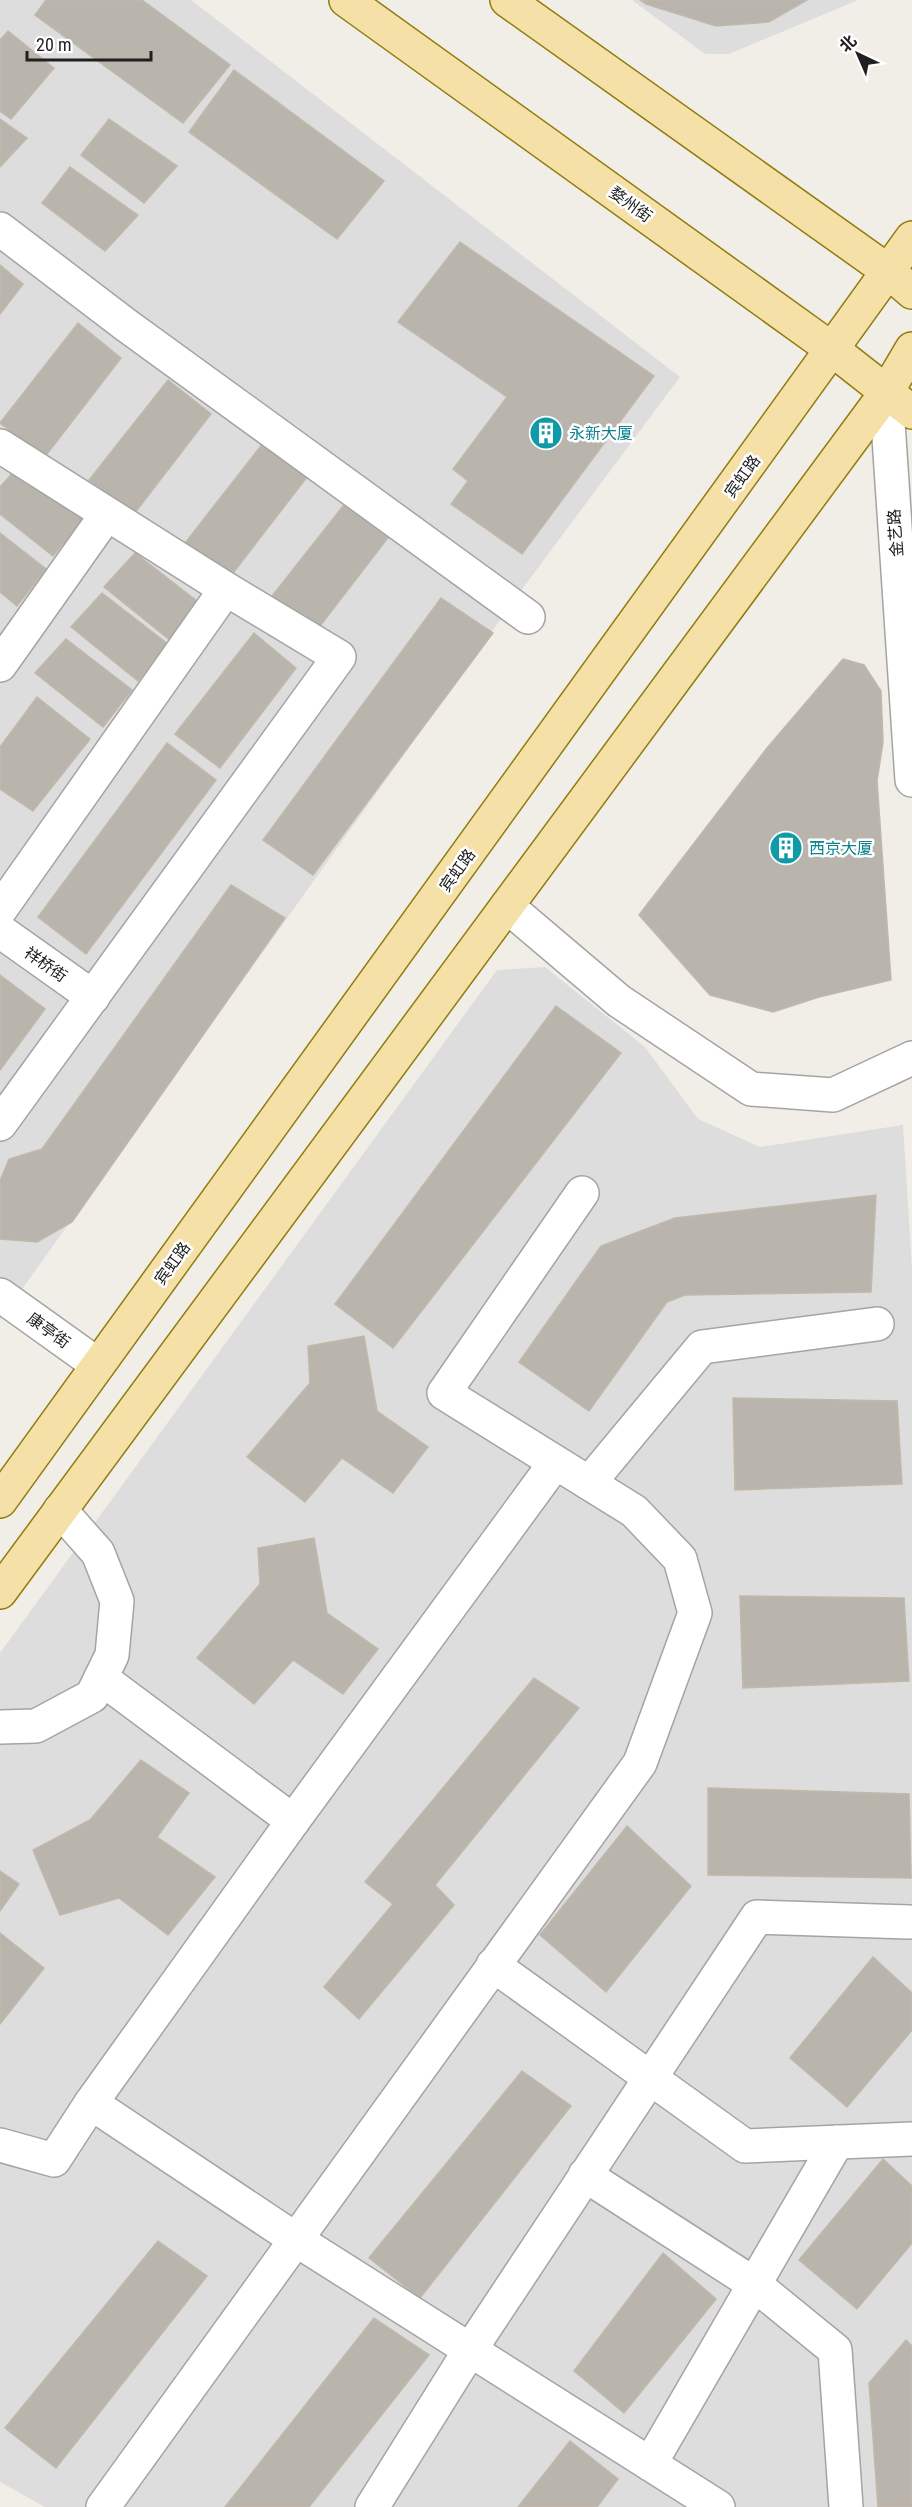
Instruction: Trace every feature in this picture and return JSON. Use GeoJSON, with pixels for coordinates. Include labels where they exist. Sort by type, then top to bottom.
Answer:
{"type":"FeatureCollection","features":[{"type":"Feature","properties":{"kind":"main road","name":"婺州街"},"geometry":{"type":"LineString","coordinates":[[346,0],[833,350],[912,412]]}},
{"type":"Feature","properties":{"kind":"main road"},"geometry":{"type":"LineString","coordinates":[[507,0],[888,271],[912,292]]}},
{"type":"Feature","properties":{"kind":"main road","name":"宾虹路"},"geometry":{"type":"LineString","coordinates":[[0,1501],[912,238]]}},
{"type":"Feature","properties":{"kind":"main road"},"geometry":{"type":"LineString","coordinates":[[0,1592],[886,393],[912,349]]}},
{"type":"Feature","properties":{"kind":"street"},"geometry":{"type":"LineString","coordinates":[[0,230],[126,325],[528,617]]}},
{"type":"Feature","properties":{"kind":"street","name":"金艺路"},"geometry":{"type":"LineString","coordinates":[[886,393],[912,780]]}},
{"type":"Feature","properties":{"kind":"street"},"geometry":{"type":"LineString","coordinates":[[0,446],[226,590],[339,657],[0,1124]]}},
{"type":"Feature","properties":{"kind":"street"},"geometry":{"type":"LineString","coordinates":[[0,665],[107,514]]}},
{"type":"Feature","properties":{"kind":"street"},"geometry":{"type":"LineString","coordinates":[[0,910],[226,590]]}},
{"type":"Feature","properties":{"kind":"street"},"geometry":{"type":"LineString","coordinates":[[507,906],[619,1001],[751,1089],[833,1095],[912,1058]]}},
{"type":"Feature","properties":{"kind":"street","name":"祥桥街"},"geometry":{"type":"LineString","coordinates":[[0,931],[93,997]]}},
{"type":"Feature","properties":{"kind":"street"},"geometry":{"type":"LineString","coordinates":[[103,2507],[640,1763],[695,1612],[680,1559],[634,1511],[444,1393],[582,1193]]}},
{"type":"Feature","properties":{"kind":"street","name":"康亭街"},"geometry":{"type":"LineString","coordinates":[[0,1295],[98,1365]]}},
{"type":"Feature","properties":{"kind":"street"},"geometry":{"type":"LineString","coordinates":[[588,1483],[702,1347],[877,1324]]}},
{"type":"Feature","properties":{"kind":"street"},"geometry":{"type":"LineString","coordinates":[[0,2145],[54,2160],[91,2103],[293,1821],[555,1463]]}},
{"type":"Feature","properties":{"kind":"street"},"geometry":{"type":"LineString","coordinates":[[0,1727],[36,1726],[92,1696],[112,1655],[117,1601],[98,1553],[60,1510]]}},
{"type":"Feature","properties":{"kind":"street"},"geometry":{"type":"LineString","coordinates":[[101,1678],[293,1821]]}},
{"type":"Feature","properties":{"kind":"street"},"geometry":{"type":"LineString","coordinates":[[372,2507],[470,2350],[758,1917],[909,1922]]}},
{"type":"Feature","properties":{"kind":"street"},"geometry":{"type":"LineString","coordinates":[[493,1965],[746,2145],[912,2139]]}},
{"type":"Feature","properties":{"kind":"street"},"geometry":{"type":"LineString","coordinates":[[91,2103],[295,2239],[718,2507]]}},
{"type":"Feature","properties":{"kind":"street"},"geometry":{"type":"LineString","coordinates":[[650,2464],[837,2142]]}},
{"type":"Feature","properties":{"kind":"street"},"geometry":{"type":"LineString","coordinates":[[585,2175],[754,2284],[835,2350],[846,2507]]}},
{"type":"Feature","properties":{"kind":"shaded area"},"geometry":{"type":"Polygon","coordinates":[[[0,0],[191,0],[680,377],[523,588],[0,1320],[0,0]]]}},
{"type":"Feature","properties":{"kind":"shaded area"},"geometry":{"type":"Polygon","coordinates":[[[632,0],[858,0],[729,54],[705,54],[632,0]]]}},
{"type":"Feature","properties":{"kind":"shaded area"},"geometry":{"type":"Polygon","coordinates":[[[545,967],[645,1047],[698,1119],[760,1147],[903,1125],[912,1268],[912,2507],[45,2507],[0,2482],[0,1653],[497,970],[545,967]]]}},
{"type":"Feature","properties":{"kind":"building"},"geometry":{"type":"Polygon","coordinates":[[[46,0],[142,0],[230,65],[183,123],[35,15],[46,0]]]}},
{"type":"Feature","properties":{"kind":"building"},"geometry":{"type":"Polygon","coordinates":[[[640,0],[807,0],[769,22],[716,26],[646,4],[640,0]]]}},
{"type":"Feature","properties":{"kind":"building"},"geometry":{"type":"Polygon","coordinates":[[[8,31],[54,68],[11,119],[0,111],[0,40],[8,31]]]}},
{"type":"Feature","properties":{"kind":"building"},"geometry":{"type":"Polygon","coordinates":[[[234,70],[384,181],[337,239],[189,132],[234,70]]]}},
{"type":"Feature","properties":{"kind":"building"},"geometry":{"type":"Polygon","coordinates":[[[0,119],[27,138],[0,167],[0,119]]]}},
{"type":"Feature","properties":{"kind":"building"},"geometry":{"type":"Polygon","coordinates":[[[109,119],[177,166],[144,203],[81,155],[109,119]]]}},
{"type":"Feature","properties":{"kind":"building"},"geometry":{"type":"Polygon","coordinates":[[[70,167],[138,215],[105,251],[42,203],[70,167]]]}},
{"type":"Feature","properties":{"kind":"building","name":"永新大厦"},"geometry":{"type":"Polygon","coordinates":[[[460,242],[654,376],[522,554],[451,504],[468,481],[453,469],[507,397],[398,322],[460,242]]]}},
{"type":"Feature","properties":{"kind":"building"},"geometry":{"type":"Polygon","coordinates":[[[0,265],[23,284],[0,314],[0,265]]]}},
{"type":"Feature","properties":{"kind":"building"},"geometry":{"type":"Polygon","coordinates":[[[78,323],[121,358],[44,458],[0,423],[78,323]]]}},
{"type":"Feature","properties":{"kind":"building"},"geometry":{"type":"Polygon","coordinates":[[[168,380],[211,414],[134,514],[89,480],[168,380]]]}},
{"type":"Feature","properties":{"kind":"building"},"geometry":{"type":"Polygon","coordinates":[[[264,442],[307,477],[230,577],[185,543],[264,442]]]}},
{"type":"Feature","properties":{"kind":"building"},"geometry":{"type":"Polygon","coordinates":[[[17,468],[83,520],[53,556],[0,514],[0,487],[17,468]]]}},
{"type":"Feature","properties":{"kind":"building"},"geometry":{"type":"Polygon","coordinates":[[[351,496],[394,530],[317,630],[272,596],[351,496]]]}},
{"type":"Feature","properties":{"kind":"building"},"geometry":{"type":"Polygon","coordinates":[[[0,533],[46,569],[17,606],[0,592],[0,533]]]}},
{"type":"Feature","properties":{"kind":"building"},"geometry":{"type":"Polygon","coordinates":[[[135,553],[201,604],[171,641],[104,587],[135,553]]]}},
{"type":"Feature","properties":{"kind":"building"},"geometry":{"type":"Polygon","coordinates":[[[102,593],[168,644],[138,681],[71,627],[102,593]]]}},
{"type":"Feature","properties":{"kind":"building"},"geometry":{"type":"Polygon","coordinates":[[[441,598],[493,633],[313,875],[263,840],[441,598]]]}},
{"type":"Feature","properties":{"kind":"building"},"geometry":{"type":"Polygon","coordinates":[[[254,633],[296,668],[220,768],[175,734],[254,633]]]}},
{"type":"Feature","properties":{"kind":"building"},"geometry":{"type":"Polygon","coordinates":[[[66,639],[132,690],[103,727],[35,673],[66,639]]]}},
{"type":"Feature","properties":{"kind":"building","name":"西京大厦"},"geometry":{"type":"Polygon","coordinates":[[[843,659],[864,665],[881,691],[883,742],[877,781],[891,980],[819,997],[773,1012],[710,995],[639,915],[767,748],[843,659]]]}},
{"type":"Feature","properties":{"kind":"building"},"geometry":{"type":"Polygon","coordinates":[[[37,697],[90,739],[33,811],[0,789],[0,747],[37,697]]]}},
{"type":"Feature","properties":{"kind":"building"},"geometry":{"type":"Polygon","coordinates":[[[167,743],[216,780],[86,954],[38,917],[167,743]]]}},
{"type":"Feature","properties":{"kind":"building"},"geometry":{"type":"Polygon","coordinates":[[[231,885],[285,918],[72,1222],[37,1242],[0,1239],[0,1181],[9,1159],[42,1149],[231,885]]]}},
{"type":"Feature","properties":{"kind":"building"},"geometry":{"type":"Polygon","coordinates":[[[0,975],[45,1009],[0,1070],[0,975]]]}},
{"type":"Feature","properties":{"kind":"building"},"geometry":{"type":"Polygon","coordinates":[[[556,1006],[621,1053],[393,1348],[335,1304],[556,1006]]]}},
{"type":"Feature","properties":{"kind":"building"},"geometry":{"type":"Polygon","coordinates":[[[876,1195],[871,1292],[685,1295],[667,1302],[589,1411],[519,1362],[601,1246],[675,1218],[876,1195]]]}},
{"type":"Feature","properties":{"kind":"building"},"geometry":{"type":"Polygon","coordinates":[[[364,1336],[377,1411],[428,1447],[393,1493],[342,1458],[305,1502],[247,1457],[310,1383],[308,1346],[364,1336]]]}},
{"type":"Feature","properties":{"kind":"building"},"geometry":{"type":"Polygon","coordinates":[[[733,1398],[897,1401],[902,1484],[735,1490],[733,1398]]]}},
{"type":"Feature","properties":{"kind":"building"},"geometry":{"type":"Polygon","coordinates":[[[314,1538],[327,1613],[378,1649],[343,1694],[293,1660],[254,1704],[197,1658],[260,1584],[258,1548],[314,1538]]]}},
{"type":"Feature","properties":{"kind":"building"},"geometry":{"type":"Polygon","coordinates":[[[740,1596],[904,1598],[909,1681],[743,1688],[740,1596]]]}},
{"type":"Feature","properties":{"kind":"building"},"geometry":{"type":"Polygon","coordinates":[[[534,1678],[579,1708],[435,1885],[454,1905],[359,2019],[324,1987],[393,1904],[365,1882],[534,1678]]]}},
{"type":"Feature","properties":{"kind":"building"},"geometry":{"type":"Polygon","coordinates":[[[141,1760],[189,1793],[157,1837],[215,1877],[168,1935],[119,1898],[60,1915],[33,1850],[90,1820],[141,1760]]]}},
{"type":"Feature","properties":{"kind":"building"},"geometry":{"type":"Polygon","coordinates":[[[708,1788],[909,1794],[911,1878],[708,1875],[708,1788]]]}},
{"type":"Feature","properties":{"kind":"building"},"geometry":{"type":"Polygon","coordinates":[[[627,1826],[691,1886],[606,1992],[540,1935],[627,1826]]]}},
{"type":"Feature","properties":{"kind":"building"},"geometry":{"type":"Polygon","coordinates":[[[0,1871],[19,1884],[0,1911],[0,1871]]]}},
{"type":"Feature","properties":{"kind":"building"},"geometry":{"type":"Polygon","coordinates":[[[0,1933],[44,1968],[0,2024],[0,1933]]]}},
{"type":"Feature","properties":{"kind":"building"},"geometry":{"type":"Polygon","coordinates":[[[873,1957],[912,1993],[912,2030],[847,2107],[790,2058],[873,1957]]]}},
{"type":"Feature","properties":{"kind":"building"},"geometry":{"type":"Polygon","coordinates":[[[522,2071],[571,2106],[420,2298],[369,2258],[522,2071]]]}},
{"type":"Feature","properties":{"kind":"building"},"geometry":{"type":"Polygon","coordinates":[[[883,2159],[912,2186],[912,2243],[857,2309],[799,2260],[883,2159]]]}},
{"type":"Feature","properties":{"kind":"building"},"geometry":{"type":"Polygon","coordinates":[[[158,2241],[207,2276],[56,2468],[5,2428],[158,2241]]]}},
{"type":"Feature","properties":{"kind":"building"},"geometry":{"type":"Polygon","coordinates":[[[663,2253],[716,2299],[624,2413],[574,2371],[663,2253]]]}},
{"type":"Feature","properties":{"kind":"building"},"geometry":{"type":"Polygon","coordinates":[[[374,2318],[429,2355],[309,2507],[225,2507],[374,2318]]]}},
{"type":"Feature","properties":{"kind":"building"},"geometry":{"type":"Polygon","coordinates":[[[906,2340],[912,2346],[912,2507],[878,2507],[869,2383],[906,2340]]]}},
{"type":"Feature","properties":{"kind":"building"},"geometry":{"type":"Polygon","coordinates":[[[570,2441],[618,2479],[597,2507],[518,2507],[570,2441]]]}},
{"type":"Feature","properties":{"kind":"place","name":"永新大厦"},"geometry":{"type":"Point","coordinates":[546,433]}},
{"type":"Feature","properties":{"kind":"place","name":"西京大厦"},"geometry":{"type":"Point","coordinates":[786,848]}}]}
